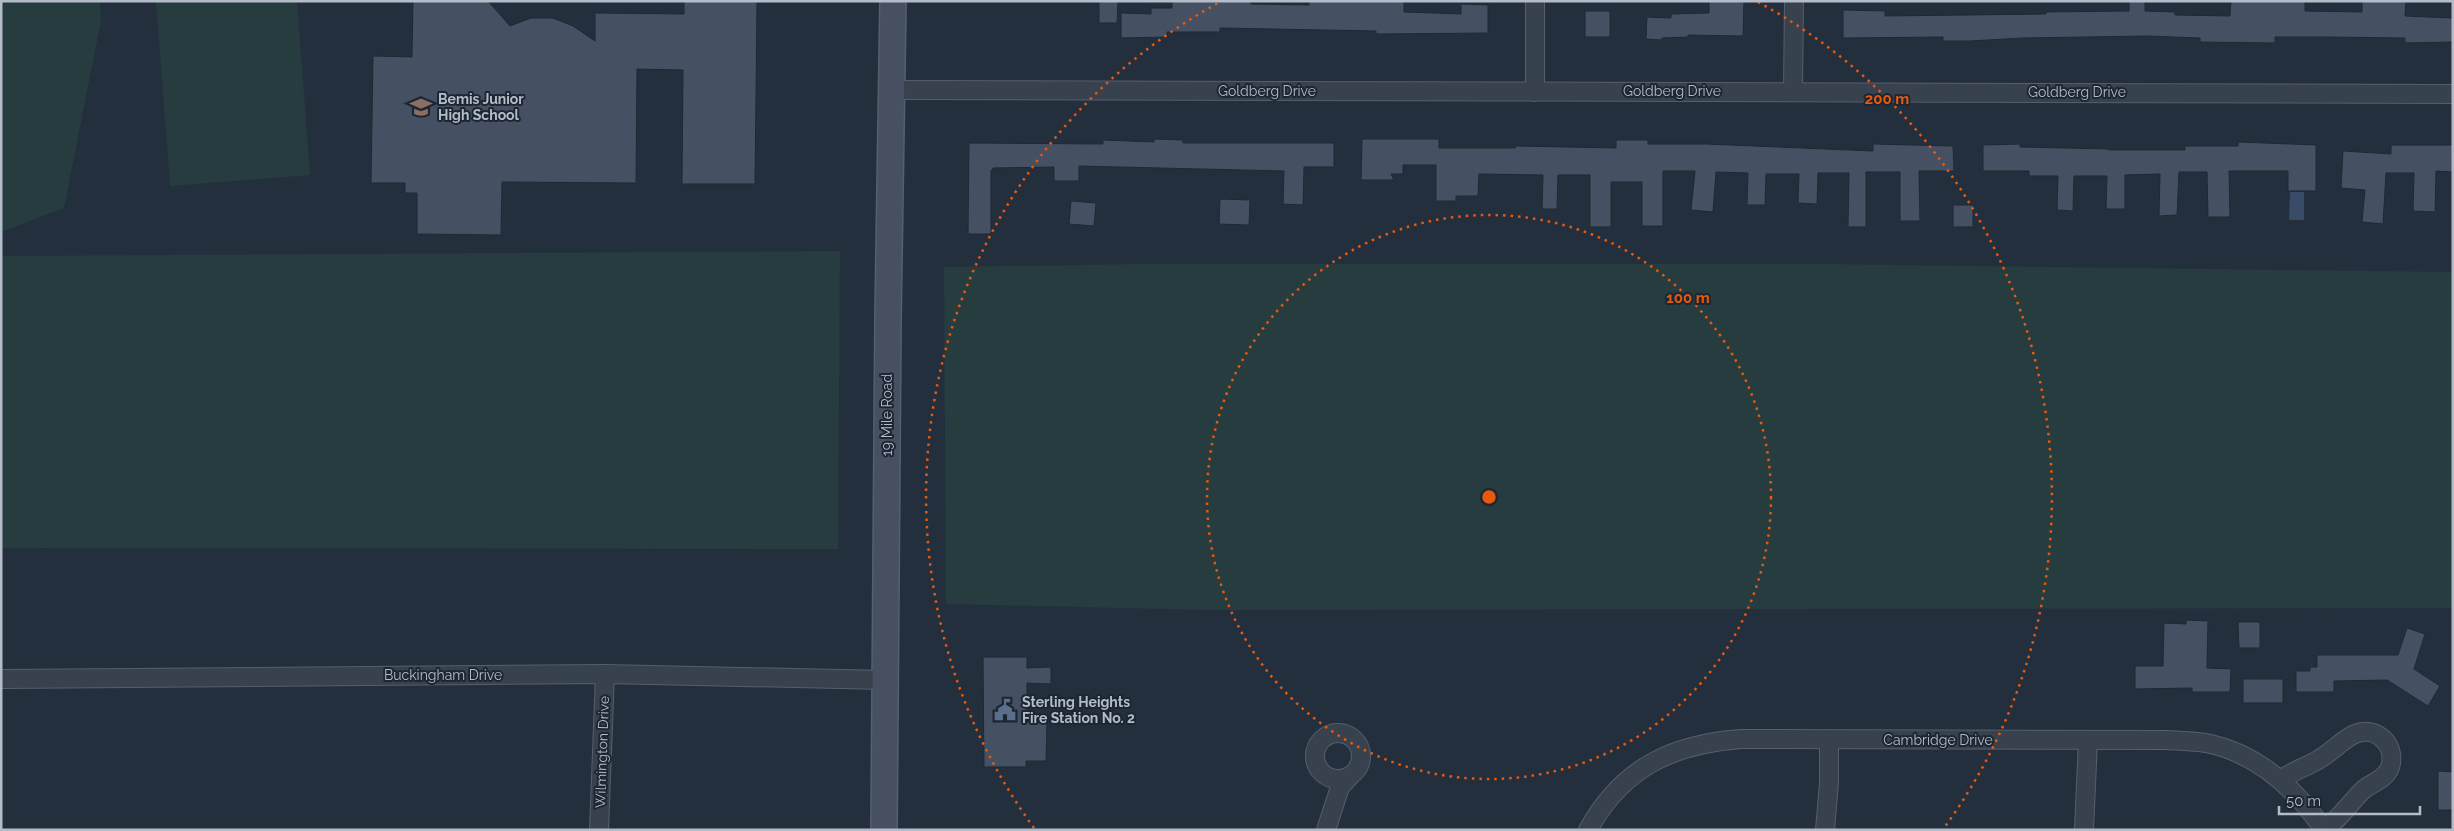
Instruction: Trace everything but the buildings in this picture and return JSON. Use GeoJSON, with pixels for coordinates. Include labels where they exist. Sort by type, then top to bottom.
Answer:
{"type":"FeatureCollection","features":[{"type":"Feature","properties":{"kind":"street","name":"19 Mile Road"},"geometry":{"type":"LineString","coordinates":[[884,830],[893,1]]}},
{"type":"Feature","properties":{"kind":"street"},"geometry":{"type":"LineString","coordinates":[[1535,1],[1535,92]]}},
{"type":"Feature","properties":{"kind":"street"},"geometry":{"type":"LineString","coordinates":[[1793,91],[1794,1]]}},
{"type":"Feature","properties":{"kind":"street","name":"Goldberg Drive"},"geometry":{"type":"LineString","coordinates":[[892,90],[2453,94]]}},
{"type":"Feature","properties":{"kind":"street","name":"Buckingham Drive"},"geometry":{"type":"LineString","coordinates":[[1,679],[605,674],[885,680]]}},
{"type":"Feature","properties":{"kind":"street","name":"Wilmington Drive"},"geometry":{"type":"LineString","coordinates":[[598,830],[605,674]]}},
{"type":"Feature","properties":{"kind":"street"},"geometry":{"type":"LineString","coordinates":[[1326,830],[1340,787],[1360,764],[1360,750],[1352,737],[1338,732],[1323,738],[1315,751],[1317,767],[1331,786],[1335,800]]}},
{"type":"Feature","properties":{"kind":"street"},"geometry":{"type":"LineString","coordinates":[[2281,780],[2290,773],[2322,758],[2356,733],[2374,732],[2384,738],[2391,754],[2390,767],[2380,779],[2364,788],[2333,823],[2324,830]]}},
{"type":"Feature","properties":{"kind":"street"},"geometry":{"type":"LineString","coordinates":[[1825,830],[1829,783],[1829,740]]}},
{"type":"Feature","properties":{"kind":"street","name":"Cambridge Drive"},"geometry":{"type":"LineString","coordinates":[[1588,830],[1607,800],[1624,782],[1657,760],[1675,751],[1716,741],[1829,740],[2167,740],[2205,743],[2236,751],[2258,763],[2281,780],[2303,802],[2324,830]]}},
{"type":"Feature","properties":{"kind":"street"},"geometry":{"type":"LineString","coordinates":[[2084,830],[2088,740]]}},
{"type":"Feature","properties":{"kind":"street"},"geometry":{"type":"LineString","coordinates":[[1322,773],[1336,779],[1350,776]]}},
{"type":"Feature","properties":{"kind":"green space"},"geometry":{"type":"Polygon","coordinates":[[[1,1],[100,1],[101,21],[64,208],[1,232],[1,1]]]}},
{"type":"Feature","properties":{"kind":"green space"},"geometry":{"type":"Polygon","coordinates":[[[156,1],[297,1],[310,175],[170,186],[156,1]]]}},
{"type":"Feature","properties":{"kind":"green space"},"geometry":{"type":"Polygon","coordinates":[[[840,251],[838,549],[1,548],[1,256],[840,251]]]}},
{"type":"Feature","properties":{"kind":"green space"},"geometry":{"type":"Polygon","coordinates":[[[1138,264],[1824,264],[2453,272],[2453,608],[1206,610],[946,604],[944,267],[1138,264]]]}},
{"type":"Feature","properties":{"kind":"water"},"geometry":{"type":"Polygon","coordinates":[[[2290,192],[2304,192],[2304,220],[2289,220],[2290,192]]]}},
{"type":"Feature","properties":{"kind":"place","name":"Bemis Junior High School"},"geometry":{"type":"Point","coordinates":[421,107]}},
{"type":"Feature","properties":{"kind":"place","name":"Sterling Heights Fire Station No. 2"},"geometry":{"type":"Point","coordinates":[1005,710]}}]}
